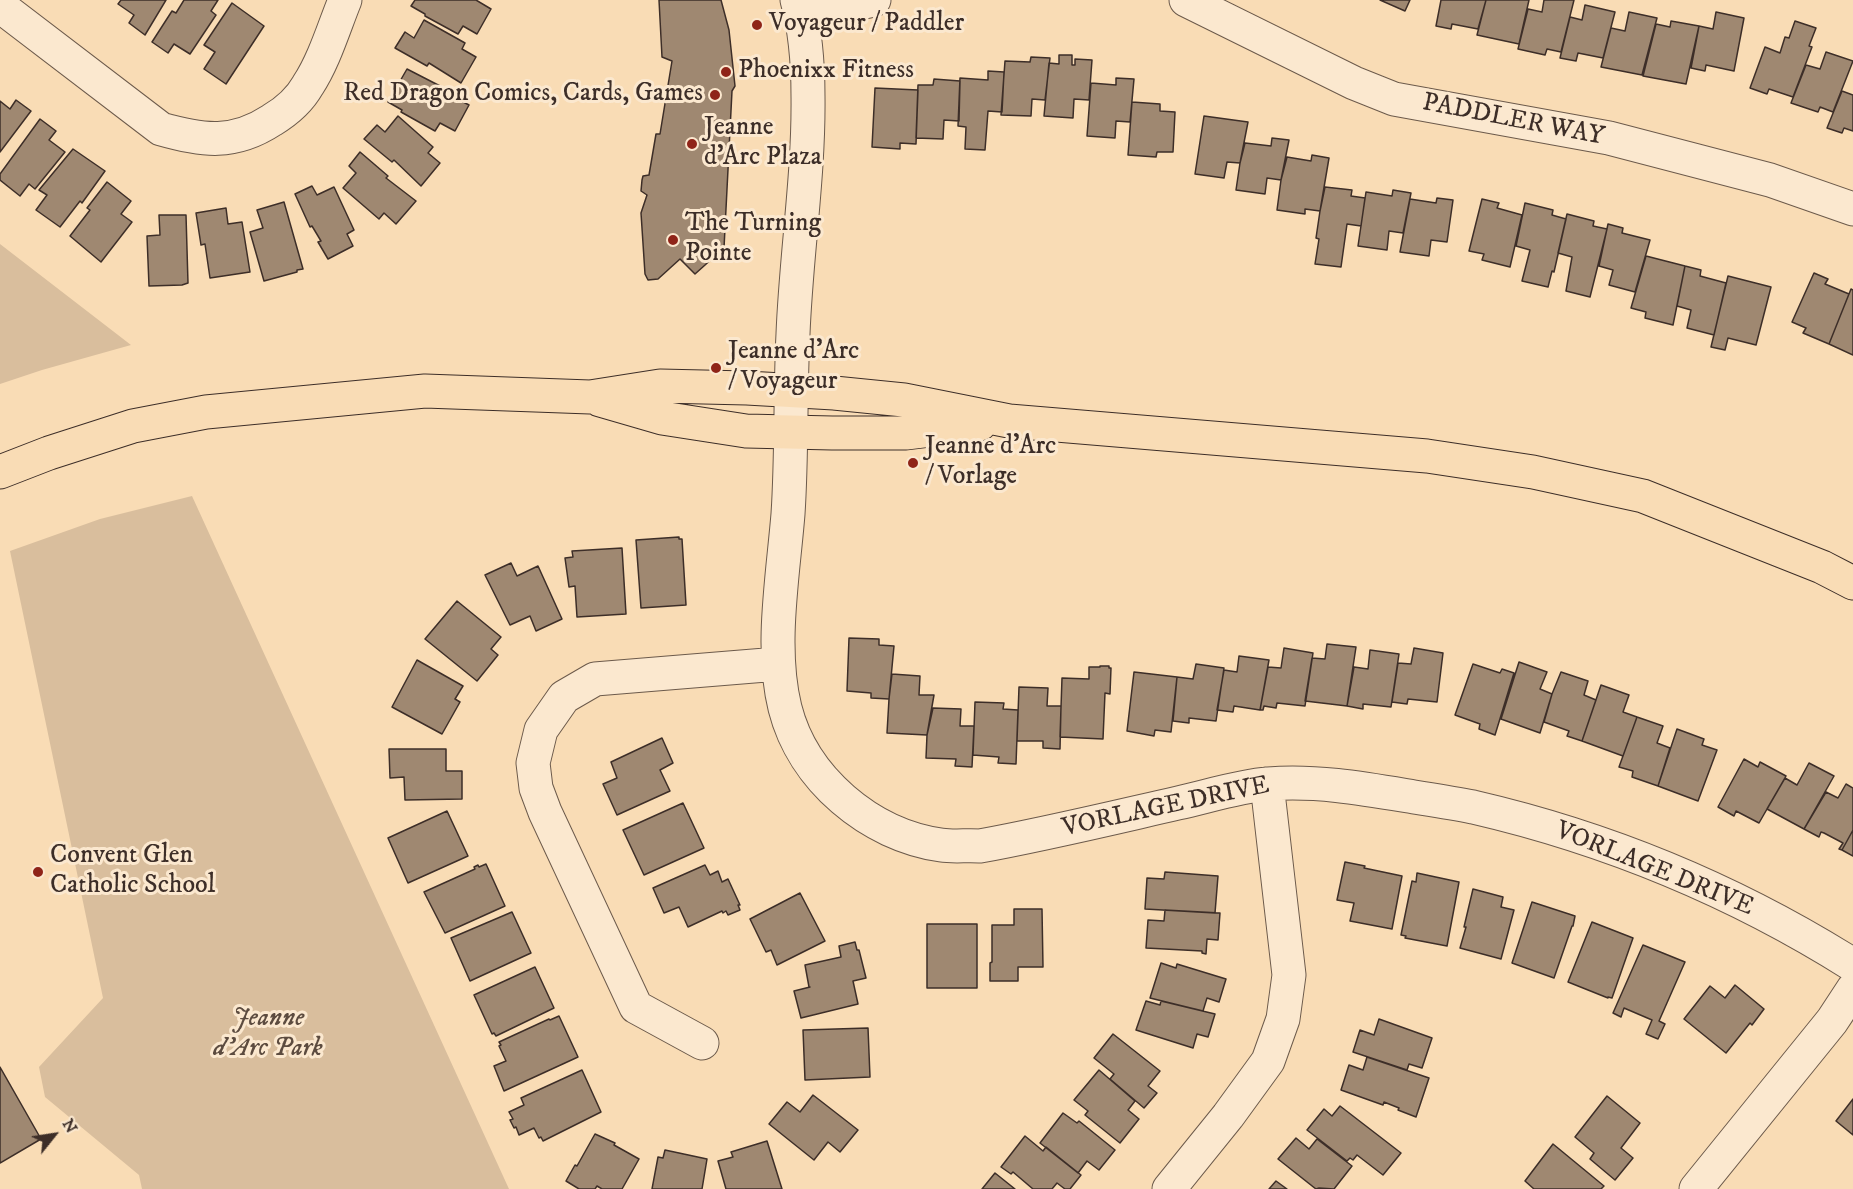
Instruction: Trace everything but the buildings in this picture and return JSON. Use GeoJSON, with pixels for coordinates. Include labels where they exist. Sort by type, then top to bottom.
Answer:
{"type":"FeatureCollection","features":[{"type":"Feature","properties":{"kind":"main road"},"geometry":{"type":"LineString","coordinates":[[0,472],[133,426],[206,412],[425,391],[590,398],[660,386],[747,388],[904,400],[1010,421],[1427,456],[1533,472],[1643,496],[1822,567],[1853,582]]}},
{"type":"Feature","properties":{"kind":"main road"},"geometry":{"type":"LineString","coordinates":[[590,398],[662,418],[746,431],[906,433],[1010,421]]}},
{"type":"Feature","properties":{"kind":"street"},"geometry":{"type":"LineString","coordinates":[[0,6],[161,129],[190,138],[218,140],[257,130],[290,109],[309,85],[345,0]]}},
{"type":"Feature","properties":{"kind":"street"},"geometry":{"type":"LineString","coordinates":[[800,8],[874,0]]}},
{"type":"Feature","properties":{"kind":"street","name":"PADDLER WAY"},"geometry":{"type":"LineString","coordinates":[[1186,0],[1354,83],[1394,99],[1609,138],[1770,180],[1853,209]]}},
{"type":"Feature","properties":{"kind":"street","name":"VORLAGE DRIVE"},"geometry":{"type":"LineString","coordinates":[[800,8],[807,57],[808,138],[793,334],[790,481],[778,635],[778,664],[785,709],[798,743],[824,780],[844,801],[874,822],[907,836],[941,845],[980,846],[1267,784],[1329,784],[1391,793],[1472,807],[1618,850],[1749,906],[1815,941],[1853,965]]}},
{"type":"Feature","properties":{"kind":"street"},"geometry":{"type":"LineString","coordinates":[[702,1043],[636,1007],[545,812],[536,788],[533,763],[541,730],[564,697],[595,679],[778,664]]}},
{"type":"Feature","properties":{"kind":"street"},"geometry":{"type":"LineString","coordinates":[[1169,1189],[1228,1116],[1268,1061],[1283,1019],[1289,975],[1267,784]]}},
{"type":"Feature","properties":{"kind":"street"},"geometry":{"type":"LineString","coordinates":[[1696,1189],[1832,1021],[1853,989]]}},
{"type":"Feature","properties":{"kind":"green space"},"geometry":{"type":"Polygon","coordinates":[[[0,244],[131,345],[0,384],[0,244]]]}},
{"type":"Feature","properties":{"kind":"green space","name":"Jeanne d'Arc Park"},"geometry":{"type":"Polygon","coordinates":[[[192,496],[509,1189],[142,1189],[139,1175],[45,1097],[39,1067],[103,998],[10,551],[100,519],[192,496]]]}},
{"type":"Feature","properties":{"kind":"place","name":"Voyageur / Paddler"},"geometry":{"type":"Point","coordinates":[757,25]}},
{"type":"Feature","properties":{"kind":"place","name":"Phoenixx Fitness"},"geometry":{"type":"Point","coordinates":[726,72]}},
{"type":"Feature","properties":{"kind":"place","name":"Red Dragon Comics, Cards, Games"},"geometry":{"type":"Point","coordinates":[715,95]}},
{"type":"Feature","properties":{"kind":"place","name":"Jeanne d'Arc Plaza"},"geometry":{"type":"Point","coordinates":[692,144]}},
{"type":"Feature","properties":{"kind":"place","name":"The Turning Pointe"},"geometry":{"type":"Point","coordinates":[673,240]}},
{"type":"Feature","properties":{"kind":"place","name":"Jeanne d'Arc / Voyageur"},"geometry":{"type":"Point","coordinates":[716,368]}},
{"type":"Feature","properties":{"kind":"place","name":"Jeanne d'Arc / Vorlage"},"geometry":{"type":"Point","coordinates":[913,463]}},
{"type":"Feature","properties":{"kind":"place","name":"Convent Glen Catholic School"},"geometry":{"type":"Point","coordinates":[38,872]}}]}
